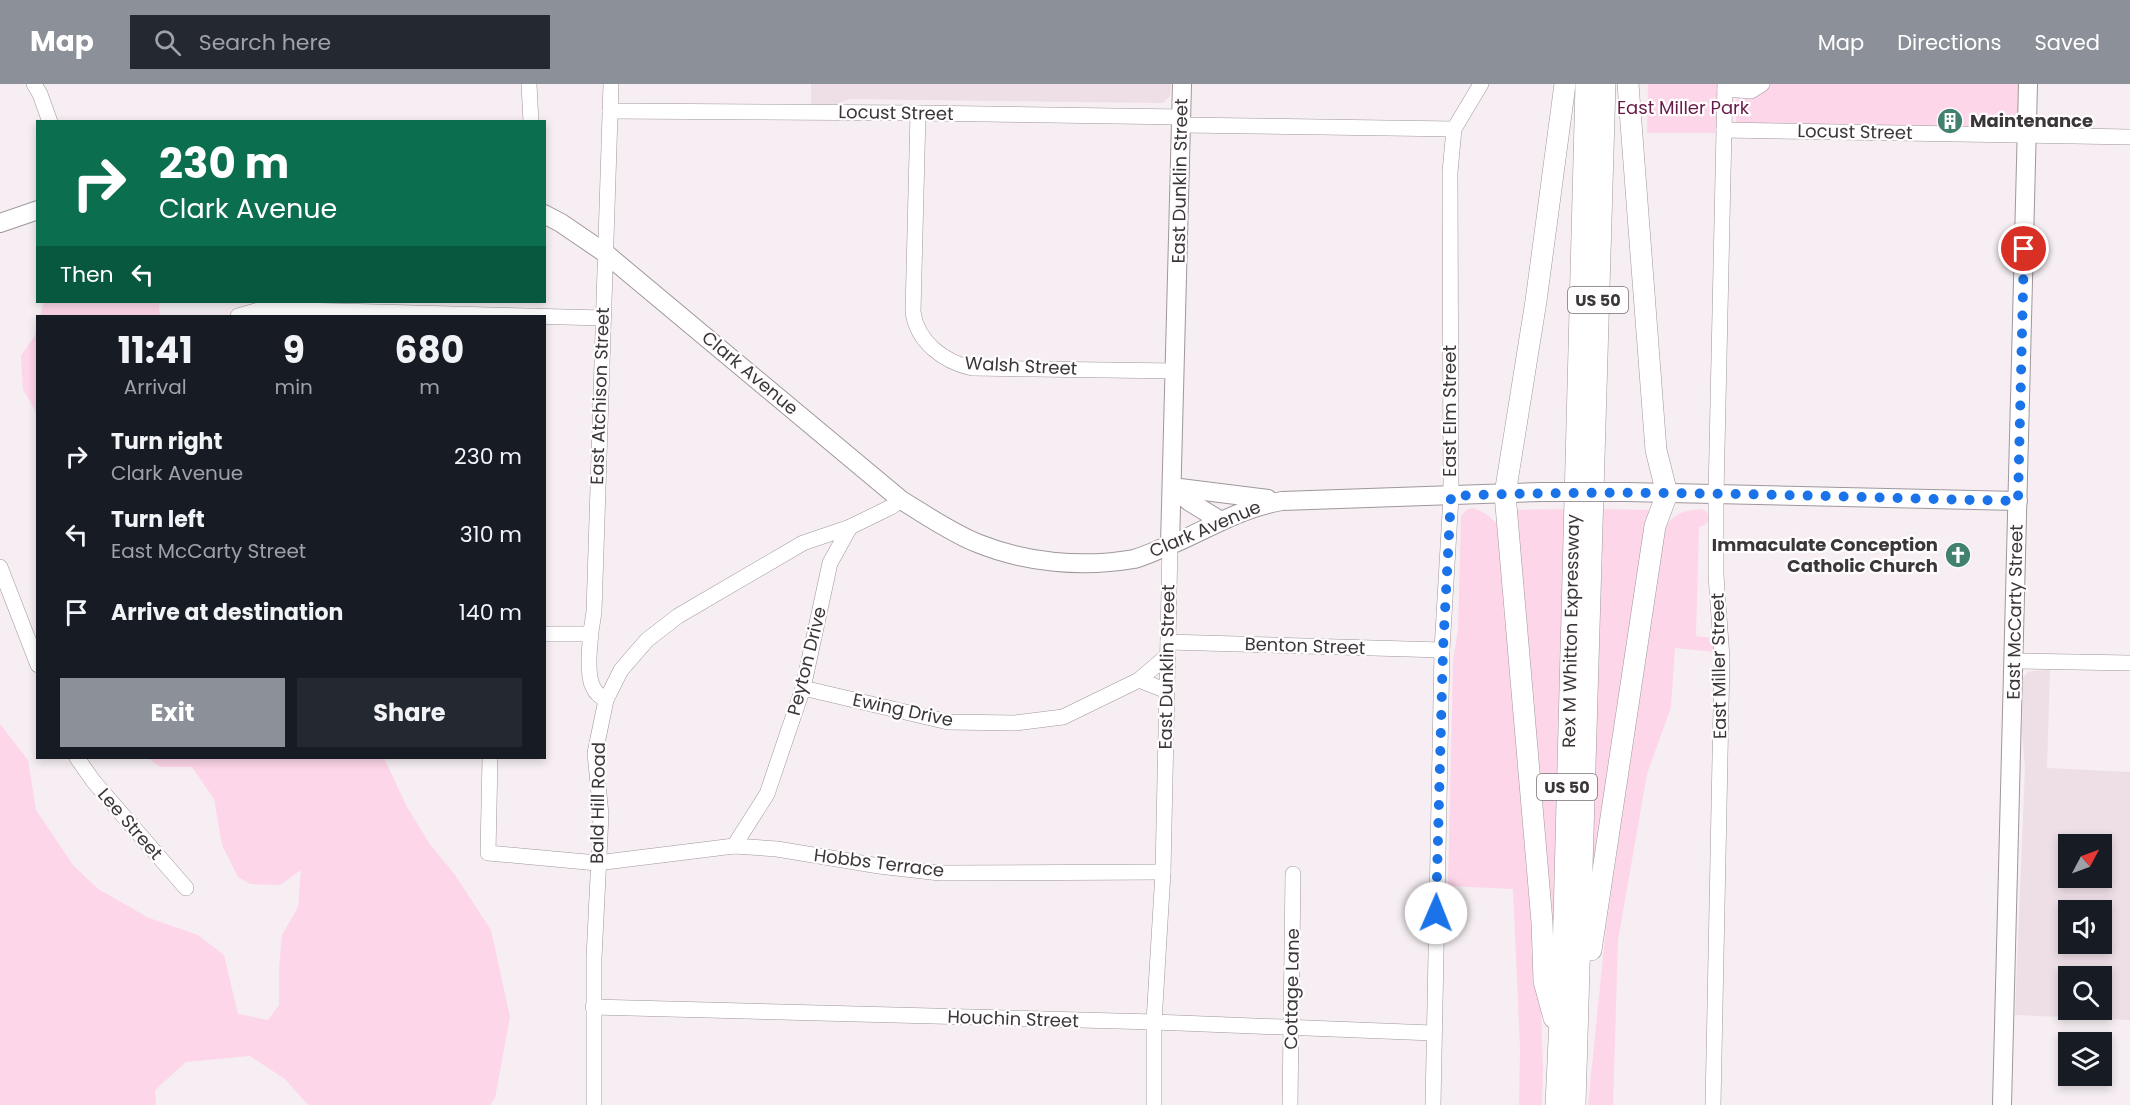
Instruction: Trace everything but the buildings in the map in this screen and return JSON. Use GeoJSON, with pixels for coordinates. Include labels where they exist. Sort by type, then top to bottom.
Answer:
{"type":"FeatureCollection","features":[{"type":"Feature","properties":{"kind":"highway"},"geometry":{"type":"LineString","coordinates":[[1565,84],[1536,301],[1504,494],[1542,922],[1544,981],[1568,1040]]}},
{"type":"Feature","properties":{"kind":"highway","name":"Rex M Whitton Expressway"},"geometry":{"type":"LineString","coordinates":[[1575,1105],[1563,955],[1586,84]]}},
{"type":"Feature","properties":{"kind":"highway","name":"Rex M Whitton Expressway"},"geometry":{"type":"LineString","coordinates":[[1556,1105],[1568,1040],[1605,84]]}},
{"type":"Feature","properties":{"kind":"highway"},"geometry":{"type":"LineString","coordinates":[[1568,1040],[1655,526],[1667,494],[1656,450],[1628,84]]}},
{"type":"Feature","properties":{"kind":"main road","name":"East Dunklin Street"},"geometry":{"type":"LineString","coordinates":[[1170,545],[1182,84]]}},
{"type":"Feature","properties":{"kind":"main road","name":"East McCarty Street"},"geometry":{"type":"LineString","coordinates":[[2002,1105],[2028,84]]}},
{"type":"Feature","properties":{"kind":"main road"},"geometry":{"type":"LineString","coordinates":[[0,223],[36,211]]}},
{"type":"Feature","properties":{"kind":"main road","name":"Clark Avenue"},"geometry":{"type":"LineString","coordinates":[[546,215],[605,253],[902,500],[940,525],[976,543],[1010,554],[1061,564],[1136,558],[1258,505],[1282,501],[1541,492],[2018,501]]}},
{"type":"Feature","properties":{"kind":"main road"},"geometry":{"type":"LineString","coordinates":[[1172,487],[1282,501]]}},
{"type":"Feature","properties":{"kind":"main road"},"geometry":{"type":"LineString","coordinates":[[1172,487],[1190,502],[1221,520]]}},
{"type":"Feature","properties":{"kind":"street"},"geometry":{"type":"LineString","coordinates":[[34,84],[49,120]]}},
{"type":"Feature","properties":{"kind":"street"},"geometry":{"type":"LineString","coordinates":[[529,84],[531,120]]}},
{"type":"Feature","properties":{"kind":"street","name":"East Atchison Street"},"geometry":{"type":"LineString","coordinates":[[606,700],[597,694],[591,684],[590,634],[594,612],[611,84]]}},
{"type":"Feature","properties":{"kind":"street","name":"East Elm Street"},"geometry":{"type":"LineString","coordinates":[[1433,1105],[1443,650],[1451,496],[1450,172],[1454,129],[1481,84]]}},
{"type":"Feature","properties":{"kind":"street"},"geometry":{"type":"LineString","coordinates":[[1725,87],[1751,91],[1762,84]]}},
{"type":"Feature","properties":{"kind":"street","name":"East Miller Street"},"geometry":{"type":"LineString","coordinates":[[1713,1105],[1722,658],[1716,576],[1716,495],[1725,87]]}},
{"type":"Feature","properties":{"kind":"street","name":"Locust Street"},"geometry":{"type":"LineString","coordinates":[[610,111],[918,113],[1454,129]]}},
{"type":"Feature","properties":{"kind":"street","name":"Walsh Street"},"geometry":{"type":"LineString","coordinates":[[918,113],[913,312],[920,333],[931,346],[959,365],[972,368],[1175,371]]}},
{"type":"Feature","properties":{"kind":"street","name":"Locust Street"},"geometry":{"type":"LineString","coordinates":[[1724,130],[2130,138]]}},
{"type":"Feature","properties":{"kind":"street"},"geometry":{"type":"LineString","coordinates":[[241,315],[262,309],[489,315]]}},
{"type":"Feature","properties":{"kind":"street"},"geometry":{"type":"LineString","coordinates":[[546,316],[603,318]]}},
{"type":"Feature","properties":{"kind":"street"},"geometry":{"type":"LineString","coordinates":[[850,527],[902,500]]}},
{"type":"Feature","properties":{"kind":"street","name":"Peyton Drive"},"geometry":{"type":"LineString","coordinates":[[734,846],[767,794],[803,688],[831,563],[850,527]]}},
{"type":"Feature","properties":{"kind":"street","name":"Bald Hill Road"},"geometry":{"type":"LineString","coordinates":[[594,1105],[593,1007],[597,863],[601,815],[595,753],[606,700],[621,669],[647,640],[678,616],[803,543],[850,527]]}},
{"type":"Feature","properties":{"kind":"street","name":"East Dunklin Street"},"geometry":{"type":"LineString","coordinates":[[1154,1105],[1154,1022],[1163,872],[1170,545]]}},
{"type":"Feature","properties":{"kind":"street"},"geometry":{"type":"LineString","coordinates":[[0,567],[36,660]]}},
{"type":"Feature","properties":{"kind":"street"},"geometry":{"type":"LineString","coordinates":[[546,634],[590,634]]}},
{"type":"Feature","properties":{"kind":"street","name":"Benton Street"},"geometry":{"type":"LineString","coordinates":[[1168,648],[1443,650]]}},
{"type":"Feature","properties":{"kind":"street","name":"Ewing Drive"},"geometry":{"type":"LineString","coordinates":[[803,688],[948,722],[1015,723],[1063,717],[1139,680],[1168,648]]}},
{"type":"Feature","properties":{"kind":"street"},"geometry":{"type":"LineString","coordinates":[[2013,661],[2130,663]]}},
{"type":"Feature","properties":{"kind":"street"},"geometry":{"type":"LineString","coordinates":[[1139,680],[1167,691]]}},
{"type":"Feature","properties":{"kind":"street","name":"Lee Street"},"geometry":{"type":"LineString","coordinates":[[78,759],[94,782],[186,888]]}},
{"type":"Feature","properties":{"kind":"street","name":"Hobbs Terrace"},"geometry":{"type":"LineString","coordinates":[[490,759],[488,854],[597,863],[734,846],[777,849],[879,866],[940,873],[1163,872]]}},
{"type":"Feature","properties":{"kind":"street","name":"Cottage Lane"},"geometry":{"type":"LineString","coordinates":[[1290,1105],[1293,874]]}},
{"type":"Feature","properties":{"kind":"street","name":"Houchin Street"},"geometry":{"type":"LineString","coordinates":[[593,1007],[1154,1022],[1433,1033]]}},
{"type":"Feature","properties":{"kind":"shaded area"},"geometry":{"type":"Polygon","coordinates":[[[811,84],[1171,84],[1170,96],[1163,103],[849,99],[825,109],[811,108],[811,84]]]}},
{"type":"Feature","properties":{"kind":"shaded area"},"geometry":{"type":"Polygon","coordinates":[[[2050,670],[2047,768],[2130,772],[2130,1020],[2112,1019],[2112,966],[2058,966],[2058,1017],[2015,1015],[2025,767],[2022,732],[2023,678],[2028,672],[2050,670]]]}},
{"type":"Feature","properties":{"kind":"green space","name":"East Miller Park"},"geometry":{"type":"Polygon","coordinates":[[[1648,84],[1719,84],[1718,133],[1647,133],[1648,84]]]}},
{"type":"Feature","properties":{"kind":"green space"},"geometry":{"type":"Polygon","coordinates":[[[1737,84],[2020,84],[2018,122],[2015,128],[1742,124],[1736,122],[1737,84]]]}},
{"type":"Feature","properties":{"kind":"green space"},"geometry":{"type":"Polygon","coordinates":[[[44,303],[159,303],[160,315],[40,315],[44,303]]]}},
{"type":"Feature","properties":{"kind":"green space"},"geometry":{"type":"Polygon","coordinates":[[[36,331],[36,412],[23,389],[21,356],[36,331]]]}},
{"type":"Feature","properties":{"kind":"green space"},"geometry":{"type":"Polygon","coordinates":[[[1473,508],[1490,517],[1502,531],[1539,955],[1542,1105],[1519,1105],[1520,1049],[1513,889],[1448,886],[1453,660],[1458,631],[1461,516],[1466,510],[1473,508]]]}},
{"type":"Feature","properties":{"kind":"green space"},"geometry":{"type":"Polygon","coordinates":[[[1565,509],[1554,940],[1551,948],[1514,513],[1517,510],[1565,509]]]}},
{"type":"Feature","properties":{"kind":"green space"},"geometry":{"type":"Polygon","coordinates":[[[1601,509],[1648,510],[1651,518],[1590,899],[1601,509]]]}},
{"type":"Feature","properties":{"kind":"green space"},"geometry":{"type":"Polygon","coordinates":[[[1701,509],[1707,512],[1709,519],[1706,524],[1699,527],[1696,636],[1713,638],[1715,652],[1675,648],[1671,707],[1647,774],[1618,940],[1613,1105],[1588,1105],[1606,928],[1663,533],[1673,518],[1688,511],[1701,509]]]}},
{"type":"Feature","properties":{"kind":"green space"},"geometry":{"type":"Polygon","coordinates":[[[0,724],[28,760],[36,810],[73,865],[98,889],[149,918],[198,935],[224,955],[238,1014],[268,1020],[279,1005],[282,935],[298,907],[301,870],[280,885],[250,884],[238,877],[222,845],[214,799],[192,767],[160,767],[149,759],[384,759],[407,807],[429,843],[455,875],[491,930],[510,1017],[495,1098],[490,1105],[308,1105],[285,1079],[250,1056],[186,1062],[155,1090],[156,1105],[0,1105],[0,724]]]}},
{"type":"Feature","properties":{"kind":"place","name":"Maintenance"},"geometry":{"type":"Point","coordinates":[1950,121]}},
{"type":"Feature","properties":{"kind":"place","name":"Immaculate Conception Catholic Church"},"geometry":{"type":"Point","coordinates":[1958,555]}},
{"type":"Feature","properties":{"kind":"route"},"geometry":{"type":"LineString","coordinates":[[1436,913],[1443,650],[1451,496],[1541,492],[1626,492],[2018,501],[2024,249]]}}]}
